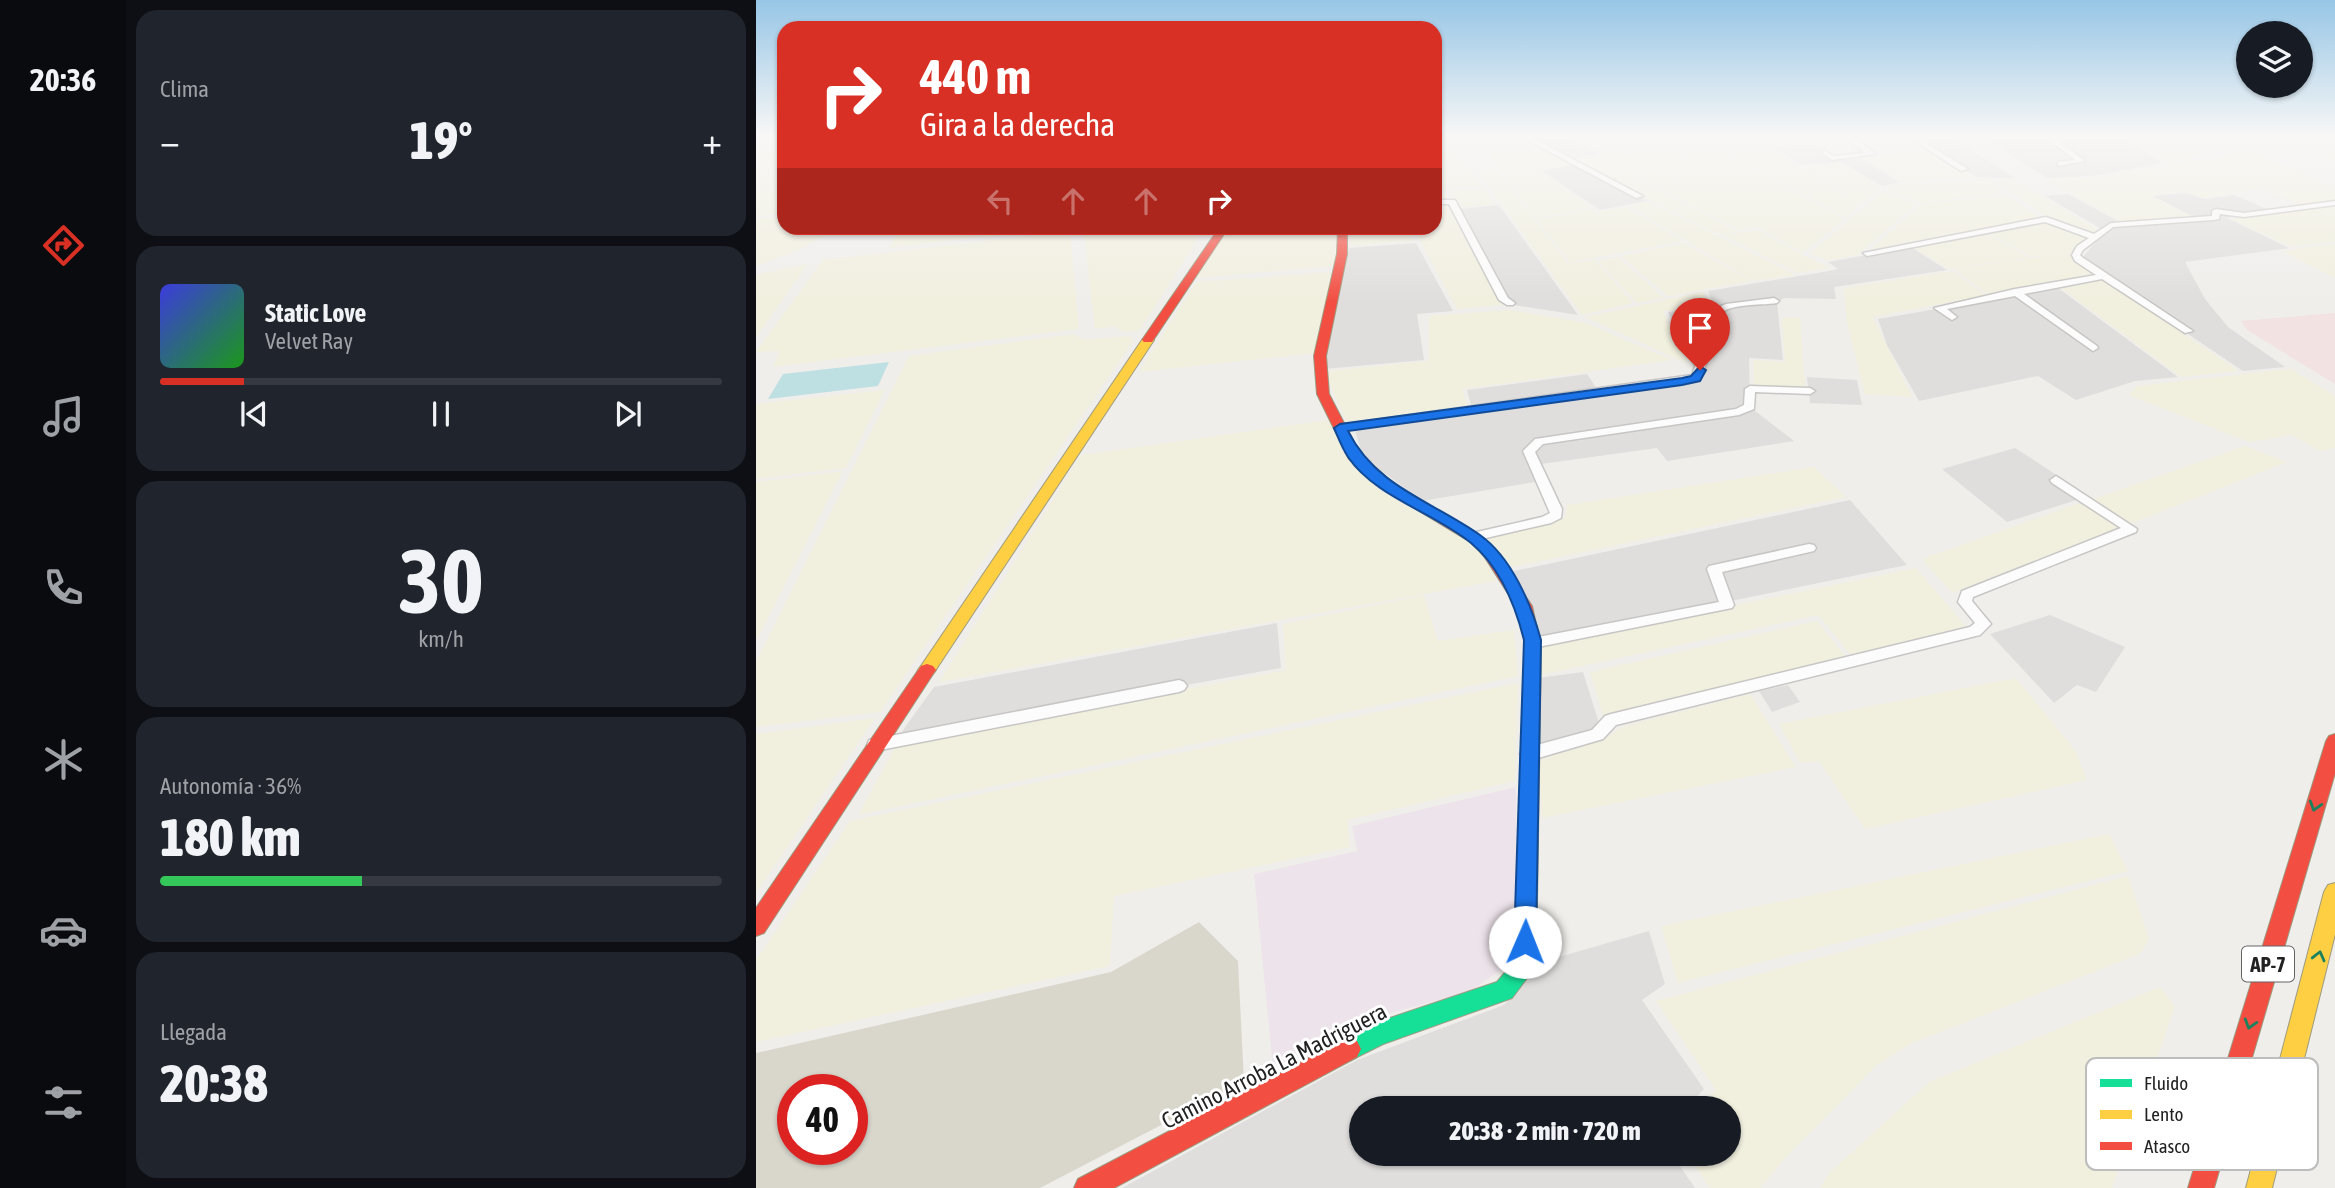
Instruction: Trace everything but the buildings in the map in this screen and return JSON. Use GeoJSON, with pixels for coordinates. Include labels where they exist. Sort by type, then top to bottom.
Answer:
{"type":"FeatureCollection","features":[{"type":"Feature","properties":{"kind":"main road"},"geometry":{"type":"LineString","coordinates":[[756,926],[1218,235]]}},
{"type":"Feature","properties":{"kind":"main road","name":"Camino Arroba La Madriguera"},"geometry":{"type":"LineString","coordinates":[[1087,1188],[1378,1034],[1504,990],[1525,966],[1528,754],[1533,643],[1524,606],[1508,577],[1473,537],[1407,498],[1354,456],[1323,394],[1320,356],[1342,254],[1342,235]]}},
{"type":"Feature","properties":{"kind":"main road","name":"AP-7"},"geometry":{"type":"LineString","coordinates":[[2240,1058],[2335,741]]}},
{"type":"Feature","properties":{"kind":"main road","name":"AP-7"},"geometry":{"type":"LineString","coordinates":[[2292,1058],[2335,892]]}},
{"type":"Feature","properties":{"kind":"main road","name":"AP-7"},"geometry":{"type":"LineString","coordinates":[[2201,1188],[2206,1170]]}},
{"type":"Feature","properties":{"kind":"main road","name":"AP-7"},"geometry":{"type":"LineString","coordinates":[[2259,1188],[2264,1170]]}},
{"type":"Feature","properties":{"kind":"street"},"geometry":{"type":"LineString","coordinates":[[1628,190],[1639,196]]}},
{"type":"Feature","properties":{"kind":"street"},"geometry":{"type":"LineString","coordinates":[[1442,202],[1452,202],[1504,300],[1510,303]]}},
{"type":"Feature","properties":{"kind":"street"},"geometry":{"type":"LineString","coordinates":[[2188,331],[2076,255],[2080,248],[2111,225],[2213,218],[2216,217],[2216,211],[2244,215],[2335,203]]}},
{"type":"Feature","properties":{"kind":"street"},"geometry":{"type":"LineString","coordinates":[[1867,253],[2046,219],[2095,237]]}},
{"type":"Feature","properties":{"kind":"street"},"geometry":{"type":"LineString","coordinates":[[1952,317],[1939,307],[2103,276],[2100,272]]}},
{"type":"Feature","properties":{"kind":"street"},"geometry":{"type":"LineString","coordinates":[[2015,292],[2093,348]]}},
{"type":"Feature","properties":{"kind":"street"},"geometry":{"type":"LineString","coordinates":[[1340,428],[1696,378],[1704,355],[1709,316],[1713,311],[1736,304],[1774,301]]}},
{"type":"Feature","properties":{"kind":"street"},"geometry":{"type":"LineString","coordinates":[[1473,537],[1546,520],[1556,515],[1529,451],[1539,441],[1740,411],[1750,407],[1750,389],[1810,391]]}},
{"type":"Feature","properties":{"kind":"street"},"geometry":{"type":"LineString","coordinates":[[1528,754],[1597,735],[1611,720],[1975,631],[1984,624],[1965,602],[1967,594],[2131,529],[2056,480]]}},
{"type":"Feature","properties":{"kind":"street"},"geometry":{"type":"LineString","coordinates":[[1533,643],[1727,605],[1714,569],[1808,548]]}},
{"type":"Feature","properties":{"kind":"street"},"geometry":{"type":"LineString","coordinates":[[876,745],[1179,686]]}},
{"type":"Feature","properties":{"kind":"shaded area"},"geometry":{"type":"Polygon","coordinates":[[[756,190],[777,190],[777,214],[756,216],[756,190]]]}},
{"type":"Feature","properties":{"kind":"shaded area"},"geometry":{"type":"Polygon","coordinates":[[[1442,190],[1445,190],[1448,199],[1442,199],[1442,190]]]}},
{"type":"Feature","properties":{"kind":"shaded area"},"geometry":{"type":"Polygon","coordinates":[[[1486,190],[1495,204],[1459,208],[1447,191],[1486,190]]]}},
{"type":"Feature","properties":{"kind":"shaded area"},"geometry":{"type":"Polygon","coordinates":[[[1491,190],[1513,190],[1568,263],[1595,260],[1633,303],[1582,315],[1491,190]]]}},
{"type":"Feature","properties":{"kind":"shaded area"},"geometry":{"type":"Polygon","coordinates":[[[1515,190],[1568,190],[1591,207],[1536,219],[1515,190]]]}},
{"type":"Feature","properties":{"kind":"shaded area"},"geometry":{"type":"Polygon","coordinates":[[[1571,190],[1626,190],[1647,201],[1600,210],[1571,190]]]}},
{"type":"Feature","properties":{"kind":"shaded area"},"geometry":{"type":"Polygon","coordinates":[[[1630,190],[1659,190],[1737,231],[1720,235],[1630,190]]]}},
{"type":"Feature","properties":{"kind":"shaded area"},"geometry":{"type":"Polygon","coordinates":[[[1661,190],[1691,190],[1723,209],[1692,190],[1792,190],[1845,219],[1803,253],[1757,227],[1740,230],[1661,190]]]}},
{"type":"Feature","properties":{"kind":"shaded area"},"geometry":{"type":"Polygon","coordinates":[[[1796,190],[1837,190],[1859,205],[1847,218],[1796,190]]]}},
{"type":"Feature","properties":{"kind":"shaded area"},"geometry":{"type":"Polygon","coordinates":[[[1839,190],[1877,190],[1861,205],[1839,190]]]}},
{"type":"Feature","properties":{"kind":"shaded area"},"geometry":{"type":"Polygon","coordinates":[[[1887,190],[2001,190],[2003,193],[1919,203],[1887,190]]]}},
{"type":"Feature","properties":{"kind":"shaded area"},"geometry":{"type":"Polygon","coordinates":[[[2009,190],[2032,190],[2097,229],[2092,234],[2044,215],[2009,190]]]}},
{"type":"Feature","properties":{"kind":"shaded area"},"geometry":{"type":"Polygon","coordinates":[[[2065,190],[2253,190],[2204,198],[2185,192],[2149,196],[2196,218],[2123,223],[2065,190]]]}},
{"type":"Feature","properties":{"kind":"shaded area"},"geometry":{"type":"Polygon","coordinates":[[[2268,190],[2335,190],[2335,202],[2303,206],[2268,190]]]}},
{"type":"Feature","properties":{"kind":"shaded area"},"geometry":{"type":"Polygon","coordinates":[[[1883,191],[1917,204],[1858,255],[1828,260],[1809,254],[1883,191]]]}},
{"type":"Feature","properties":{"kind":"shaded area"},"geometry":{"type":"Polygon","coordinates":[[[2185,193],[2205,199],[2234,195],[2267,209],[2227,218],[2289,248],[2185,262],[2205,299],[2228,327],[2285,367],[2243,371],[2106,279],[2082,258],[2105,231],[2045,196],[2068,194],[2125,225],[2202,221],[2153,196],[2185,193]]]}},
{"type":"Feature","properties":{"kind":"shaded area"},"geometry":{"type":"Polygon","coordinates":[[[2005,195],[2041,218],[1867,252],[1921,204],[2005,195]]]}},
{"type":"Feature","properties":{"kind":"shaded area"},"geometry":{"type":"Polygon","coordinates":[[[1648,202],[1796,275],[1753,281],[1629,206],[1648,202]]]}},
{"type":"Feature","properties":{"kind":"shaded area"},"geometry":{"type":"Polygon","coordinates":[[[1442,203],[1449,203],[1503,305],[1457,309],[1417,235],[1442,235],[1442,203]]]}},
{"type":"Feature","properties":{"kind":"shaded area"},"geometry":{"type":"Polygon","coordinates":[[[1499,205],[1578,315],[1514,305],[1508,298],[1459,209],[1499,205]]]}},
{"type":"Feature","properties":{"kind":"shaded area"},"geometry":{"type":"Polygon","coordinates":[[[2335,205],[2335,241],[2291,247],[2231,219],[2335,205]]]}},
{"type":"Feature","properties":{"kind":"shaded area"},"geometry":{"type":"Polygon","coordinates":[[[1626,207],[1683,241],[1570,262],[1537,220],[1593,209],[1598,212],[1626,207]]]}},
{"type":"Feature","properties":{"kind":"shaded area"},"geometry":{"type":"Polygon","coordinates":[[[777,216],[777,235],[826,235],[800,249],[756,266],[756,218],[777,216]]]}},
{"type":"Feature","properties":{"kind":"shaded area"},"geometry":{"type":"Polygon","coordinates":[[[2046,222],[2090,238],[2069,254],[2031,256],[1987,232],[2046,222]]]}},
{"type":"Feature","properties":{"kind":"shaded area"},"geometry":{"type":"Polygon","coordinates":[[[1758,230],[1831,268],[1798,273],[1722,235],[1758,230]]]}},
{"type":"Feature","properties":{"kind":"shaded area"},"geometry":{"type":"Polygon","coordinates":[[[1984,232],[2029,257],[1949,269],[1913,247],[1984,232]]]}},
{"type":"Feature","properties":{"kind":"shaded area"},"geometry":{"type":"Polygon","coordinates":[[[897,235],[999,235],[889,248],[897,235]]]}},
{"type":"Feature","properties":{"kind":"shaded area"},"geometry":{"type":"Polygon","coordinates":[[[1036,235],[1070,235],[1079,329],[773,367],[780,351],[756,352],[823,260],[1036,235]]]}},
{"type":"Feature","properties":{"kind":"shaded area"},"geometry":{"type":"Polygon","coordinates":[[[1084,235],[1201,235],[1139,331],[1123,332],[1114,326],[1095,329],[1084,235]]]}},
{"type":"Feature","properties":{"kind":"shaded area"},"geometry":{"type":"Polygon","coordinates":[[[1223,235],[1336,235],[1335,266],[1196,278],[1223,235]]]}},
{"type":"Feature","properties":{"kind":"shaded area"},"geometry":{"type":"Polygon","coordinates":[[[1350,235],[1411,235],[1414,241],[1350,246],[1350,235]]]}},
{"type":"Feature","properties":{"kind":"shaded area"},"geometry":{"type":"Polygon","coordinates":[[[1416,243],[1453,311],[1417,314],[1424,360],[1324,369],[1349,248],[1416,243]]]}},
{"type":"Feature","properties":{"kind":"shaded area"},"geometry":{"type":"Polygon","coordinates":[[[1684,243],[1751,281],[1668,296],[1621,256],[1684,243]]]}},
{"type":"Feature","properties":{"kind":"shaded area"},"geometry":{"type":"Polygon","coordinates":[[[2335,243],[2335,278],[2282,251],[2335,243]]]}},
{"type":"Feature","properties":{"kind":"shaded area"},"geometry":{"type":"Polygon","coordinates":[[[1911,247],[1947,270],[1834,287],[1836,299],[1784,298],[1777,303],[1783,360],[1749,358],[1750,407],[1794,441],[1667,461],[1657,448],[1541,464],[1547,480],[1422,501],[1363,457],[1355,431],[1473,412],[1467,390],[1587,374],[1601,395],[1700,382],[1668,312],[1715,308],[1708,291],[1829,271],[1838,269],[1828,262],[1911,247]]]}},
{"type":"Feature","properties":{"kind":"shaded area"},"geometry":{"type":"Polygon","coordinates":[[[2056,254],[2070,255],[2097,273],[1989,295],[1954,269],[2056,254]]]}},
{"type":"Feature","properties":{"kind":"shaded area"},"geometry":{"type":"Polygon","coordinates":[[[1618,257],[1664,298],[1637,303],[1598,261],[1618,257]]]}},
{"type":"Feature","properties":{"kind":"shaded area"},"geometry":{"type":"Polygon","coordinates":[[[808,264],[756,337],[756,275],[808,264]]]}},
{"type":"Feature","properties":{"kind":"shaded area"},"geometry":{"type":"Polygon","coordinates":[[[1952,271],[1986,295],[1873,317],[1912,397],[1865,394],[1847,322],[1844,288],[1952,271]]]}},
{"type":"Feature","properties":{"kind":"shaded area"},"geometry":{"type":"Polygon","coordinates":[[[1333,272],[1316,353],[1139,372],[1196,282],[1333,272]]]}},
{"type":"Feature","properties":{"kind":"shaded area"},"geometry":{"type":"Polygon","coordinates":[[[2102,279],[2239,371],[2181,377],[2060,287],[2102,279]]]}},
{"type":"Feature","properties":{"kind":"shaded area"},"geometry":{"type":"Polygon","coordinates":[[[2058,288],[2178,377],[2135,381],[2076,400],[2038,376],[1919,401],[1887,345],[1878,319],[2058,288]]]}},
{"type":"Feature","properties":{"kind":"shaded area"},"geometry":{"type":"Polygon","coordinates":[[[1703,292],[1711,306],[1663,311],[1688,364],[1585,317],[1703,292]]]}},
{"type":"Feature","properties":{"kind":"shaded area"},"geometry":{"type":"Polygon","coordinates":[[[1510,310],[1586,323],[1672,360],[1462,389],[1468,408],[1347,424],[1329,383],[1329,371],[1429,361],[1429,316],[1510,310]]]}},
{"type":"Feature","properties":{"kind":"shaded area"},"geometry":{"type":"Polygon","coordinates":[[[2335,313],[2335,384],[2247,330],[2241,321],[2335,313]]]}},
{"type":"Feature","properties":{"kind":"shaded area"},"geometry":{"type":"Polygon","coordinates":[[[1782,318],[1800,318],[1805,389],[1754,386],[1753,360],[1785,362],[1782,318]]]}},
{"type":"Feature","properties":{"kind":"shaded area"},"geometry":{"type":"Polygon","coordinates":[[[1074,334],[1084,340],[1129,336],[1134,340],[880,712],[756,727],[756,662],[909,356],[1074,334]]]}},
{"type":"Feature","properties":{"kind":"shaded area"},"geometry":{"type":"Polygon","coordinates":[[[2291,369],[2335,396],[2335,448],[2320,451],[2292,435],[2249,442],[2129,395],[2137,386],[2291,369]]]}},
{"type":"Feature","properties":{"kind":"shaded area"},"geometry":{"type":"Polygon","coordinates":[[[1807,377],[1857,380],[1862,405],[1810,403],[1807,377]]]}},
{"type":"Feature","properties":{"kind":"shaded area"},"geometry":{"type":"Polygon","coordinates":[[[885,390],[846,468],[756,479],[756,404],[885,390]]]}},
{"type":"Feature","properties":{"kind":"shaded area"},"geometry":{"type":"Polygon","coordinates":[[[1329,420],[1344,453],[1379,490],[1480,549],[1496,581],[939,682],[1081,455],[1329,420]]]}},
{"type":"Feature","properties":{"kind":"shaded area"},"geometry":{"type":"Polygon","coordinates":[[[2245,446],[2287,462],[2130,524],[2093,499],[2245,446]]]}},
{"type":"Feature","properties":{"kind":"shaded area"},"geometry":{"type":"Polygon","coordinates":[[[2015,448],[2089,496],[2007,522],[1942,469],[2015,448]]]}},
{"type":"Feature","properties":{"kind":"shaded area"},"geometry":{"type":"Polygon","coordinates":[[[1814,467],[1846,497],[1512,567],[1485,539],[1565,518],[1567,505],[1814,467]]]}},
{"type":"Feature","properties":{"kind":"shaded area"},"geometry":{"type":"Polygon","coordinates":[[[843,471],[756,641],[756,482],[843,471]]]}},
{"type":"Feature","properties":{"kind":"shaded area"},"geometry":{"type":"Polygon","coordinates":[[[1850,500],[1907,565],[1539,640],[1514,571],[1850,500]]]}},
{"type":"Feature","properties":{"kind":"shaded area"},"geometry":{"type":"Polygon","coordinates":[[[2083,502],[2121,527],[1952,593],[1922,559],[2083,502]]]}},
{"type":"Feature","properties":{"kind":"shaded area"},"geometry":{"type":"Polygon","coordinates":[[[1916,568],[1968,629],[1852,656],[1818,615],[1541,675],[1538,646],[1916,568]]]}},
{"type":"Feature","properties":{"kind":"shaded area"},"geometry":{"type":"Polygon","coordinates":[[[1424,595],[1438,641],[1514,630],[1518,676],[858,815],[897,744],[1286,670],[1283,624],[1424,595]]]}},
{"type":"Feature","properties":{"kind":"shaded area"},"geometry":{"type":"Polygon","coordinates":[[[2050,615],[2125,647],[2096,692],[2077,685],[2054,703],[1990,634],[2050,615]]]}},
{"type":"Feature","properties":{"kind":"shaded area"},"geometry":{"type":"Polygon","coordinates":[[[1817,621],[1850,662],[1605,722],[1590,672],[1817,621]]]}},
{"type":"Feature","properties":{"kind":"shaded area"},"geometry":{"type":"Polygon","coordinates":[[[1277,623],[1281,668],[898,737],[934,687],[1277,623]]]}},
{"type":"Feature","properties":{"kind":"shaded area"},"geometry":{"type":"Polygon","coordinates":[[[1583,672],[1602,733],[1536,757],[1538,678],[1583,672]]]}},
{"type":"Feature","properties":{"kind":"shaded area"},"geometry":{"type":"Polygon","coordinates":[[[2016,678],[2075,750],[2087,780],[1865,829],[1819,761],[1800,763],[1779,724],[2016,678]]]}},
{"type":"Feature","properties":{"kind":"shaded area"},"geometry":{"type":"Polygon","coordinates":[[[1518,683],[1515,781],[1347,820],[1350,847],[1114,896],[1110,966],[756,1042],[756,960],[850,821],[1518,683]]]}},
{"type":"Feature","properties":{"kind":"shaded area"},"geometry":{"type":"Polygon","coordinates":[[[1788,685],[1800,702],[1772,712],[1759,691],[1788,685]]]}},
{"type":"Feature","properties":{"kind":"shaded area"},"geometry":{"type":"Polygon","coordinates":[[[1750,694],[1796,767],[1542,818],[1539,760],[1604,740],[1622,727],[1750,694]]]}},
{"type":"Feature","properties":{"kind":"shaded area"},"geometry":{"type":"Polygon","coordinates":[[[875,718],[756,893],[756,734],[875,718]]]}},
{"type":"Feature","properties":{"kind":"shaded area"},"geometry":{"type":"Polygon","coordinates":[[[1516,787],[1517,959],[1469,992],[1387,1014],[1273,1068],[1254,874],[1357,851],[1352,826],[1516,787]]]}},
{"type":"Feature","properties":{"kind":"shaded area"},"geometry":{"type":"Polygon","coordinates":[[[2109,834],[2128,871],[1678,983],[1661,926],[2109,834]]]}},
{"type":"Feature","properties":{"kind":"shaded area"},"geometry":{"type":"Polygon","coordinates":[[[2128,876],[2149,939],[2140,954],[1910,1044],[1877,1065],[1788,1155],[1760,1188],[1710,1188],[1695,1166],[1741,1166],[1741,1096],[1710,1096],[1716,1090],[1656,1001],[2128,876]]]}},
{"type":"Feature","properties":{"kind":"shaded area"},"geometry":{"type":"Polygon","coordinates":[[[1199,922],[1238,961],[1244,1082],[1040,1188],[756,1188],[756,1053],[1111,972],[1199,922]]]}},
{"type":"Feature","properties":{"kind":"shaded area"},"geometry":{"type":"Polygon","coordinates":[[[1649,931],[1665,984],[1642,1000],[1704,1089],[1697,1096],[1349,1096],[1349,1166],[1680,1166],[1695,1188],[1122,1188],[1357,1060],[1504,1005],[1545,961],[1649,931]]]}},
{"type":"Feature","properties":{"kind":"shaded area"},"geometry":{"type":"Polygon","coordinates":[[[2160,987],[2175,1006],[2157,1058],[2086,1058],[2086,1170],[2118,1170],[2112,1188],[1820,1188],[1830,1172],[1929,1082],[2160,987]]]}},
{"type":"Feature","properties":{"kind":"water"},"geometry":{"type":"Polygon","coordinates":[[[889,362],[878,386],[768,399],[783,374],[889,362]]]}},
{"type":"Feature","properties":{"kind":"traffic: fast"},"geometry":{"type":"LineString","coordinates":[[1349,1049],[1378,1034],[1504,990],[1525,966],[1533,646]]}},
{"type":"Feature","properties":{"kind":"traffic: slow"},"geometry":{"type":"LineString","coordinates":[[927,670],[1148,340]]}},
{"type":"Feature","properties":{"kind":"traffic: slow"},"geometry":{"type":"LineString","coordinates":[[2292,1058],[2335,892]]}},
{"type":"Feature","properties":{"kind":"traffic: slow"},"geometry":{"type":"LineString","coordinates":[[2259,1188],[2264,1170]]}},
{"type":"Feature","properties":{"kind":"traffic: jam"},"geometry":{"type":"LineString","coordinates":[[1148,340],[1218,235]]}},
{"type":"Feature","properties":{"kind":"traffic: jam"},"geometry":{"type":"LineString","coordinates":[[1342,235],[1342,254],[1320,356],[1323,394],[1354,456],[1388,486],[1477,540],[1489,553],[1524,606],[1533,646]]}},
{"type":"Feature","properties":{"kind":"traffic: jam"},"geometry":{"type":"LineString","coordinates":[[756,926],[927,670]]}},
{"type":"Feature","properties":{"kind":"traffic: jam"},"geometry":{"type":"LineString","coordinates":[[2240,1058],[2335,741]]}},
{"type":"Feature","properties":{"kind":"traffic: jam"},"geometry":{"type":"LineString","coordinates":[[1087,1188],[1349,1049]]}},
{"type":"Feature","properties":{"kind":"traffic: jam"},"geometry":{"type":"LineString","coordinates":[[2201,1188],[2206,1170]]}},
{"type":"Feature","properties":{"kind":"route"},"geometry":{"type":"LineString","coordinates":[[1525,942],[1527,770],[1533,640],[1524,606],[1508,577],[1477,540],[1388,486],[1354,456],[1340,428],[1682,382],[1696,378],[1700,370]]}}]}
